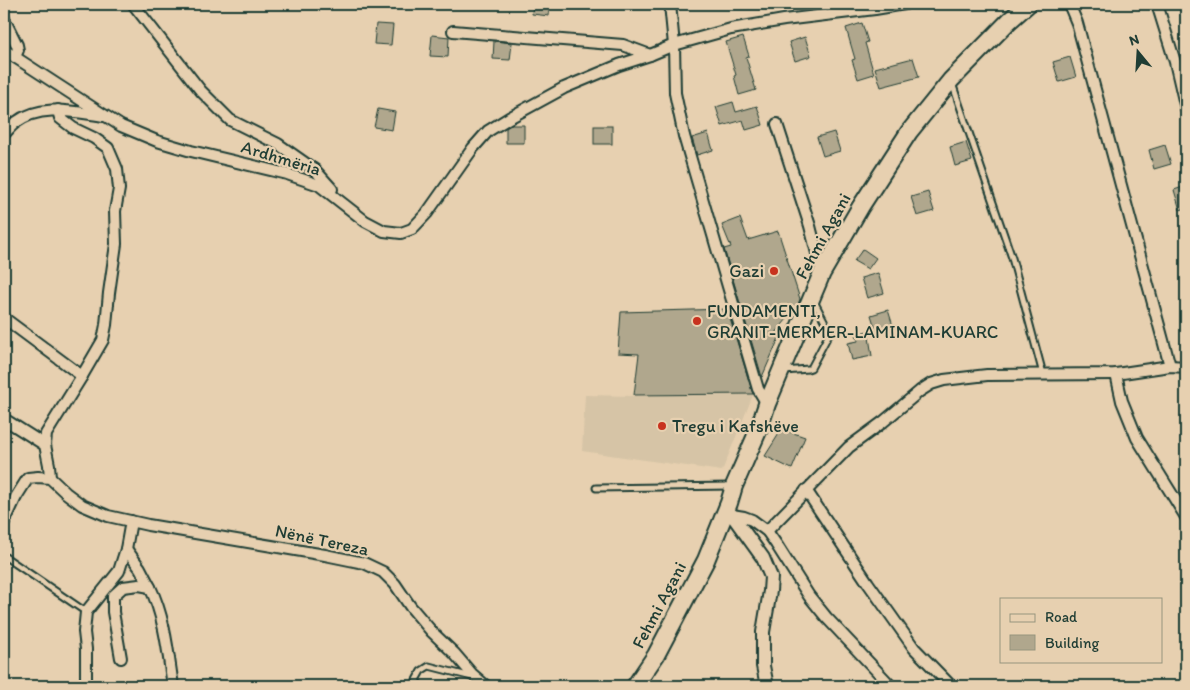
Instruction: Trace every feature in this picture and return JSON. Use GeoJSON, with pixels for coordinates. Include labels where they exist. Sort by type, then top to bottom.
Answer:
{"type":"FeatureCollection","features":[{"type":"Feature","properties":{"kind":"main road","name":"Fehmi Agani"},"geometry":{"type":"LineString","coordinates":[[635,686],[656,655],[706,560],[728,512],[734,486],[822,273],[861,206],[910,132],[951,80],[1028,4]]}},
{"type":"Feature","properties":{"kind":"street"},"geometry":{"type":"LineString","coordinates":[[133,4],[201,91],[230,120],[278,144],[316,170],[343,204]]}},
{"type":"Feature","properties":{"kind":"street"},"geometry":{"type":"LineString","coordinates":[[670,4],[674,45],[675,93],[684,136],[758,389],[767,404]]}},
{"type":"Feature","properties":{"kind":"street","name":"Ardhmëria"},"geometry":{"type":"LineString","coordinates":[[4,50],[121,126],[157,141],[287,174],[319,185],[365,221],[384,232],[401,233],[412,230],[427,214],[473,148],[488,131],[564,88],[674,45],[731,29],[784,20],[875,10],[905,4]]}},
{"type":"Feature","properties":{"kind":"street"},"geometry":{"type":"LineString","coordinates":[[1069,4],[1077,23],[1170,366]]}},
{"type":"Feature","properties":{"kind":"street"},"geometry":{"type":"LineString","coordinates":[[1157,4],[1175,62],[1186,109]]}},
{"type":"Feature","properties":{"kind":"street"},"geometry":{"type":"LineString","coordinates":[[4,19],[17,45],[18,50],[15,57]]}},
{"type":"Feature","properties":{"kind":"street"},"geometry":{"type":"LineString","coordinates":[[453,31],[623,45],[650,55]]}},
{"type":"Feature","properties":{"kind":"street"},"geometry":{"type":"LineString","coordinates":[[4,523],[16,497],[28,478],[50,478],[44,445],[46,434],[103,340],[106,325],[116,244],[115,211],[119,189],[118,169],[108,148],[94,138],[73,128],[60,118],[58,110]]}},
{"type":"Feature","properties":{"kind":"street"},"geometry":{"type":"LineString","coordinates":[[4,134],[16,122],[33,113],[58,110],[105,116]]}},
{"type":"Feature","properties":{"kind":"street"},"geometry":{"type":"LineString","coordinates":[[777,124],[810,226],[822,273]]}},
{"type":"Feature","properties":{"kind":"street"},"geometry":{"type":"LineString","coordinates":[[4,318],[82,376]]}},
{"type":"Feature","properties":{"kind":"street"},"geometry":{"type":"LineString","coordinates":[[767,531],[849,447],[931,384],[959,377],[987,375],[1116,374],[1170,366],[1186,367]]}},
{"type":"Feature","properties":{"kind":"street"},"geometry":{"type":"LineString","coordinates":[[1116,374],[1122,401],[1138,438],[1186,517]]}},
{"type":"Feature","properties":{"kind":"street"},"geometry":{"type":"LineString","coordinates":[[4,419],[44,445]]}},
{"type":"Feature","properties":{"kind":"street","name":"Nënë Tereza"},"geometry":{"type":"LineString","coordinates":[[50,478],[82,505],[108,516],[253,544],[325,555],[364,564],[384,572],[432,632],[486,686]]}},
{"type":"Feature","properties":{"kind":"street"},"geometry":{"type":"LineString","coordinates":[[806,490],[914,648],[951,686]]}},
{"type":"Feature","properties":{"kind":"street"},"geometry":{"type":"LineString","coordinates":[[728,512],[752,520],[767,531],[820,610],[891,686]]}},
{"type":"Feature","properties":{"kind":"street"},"geometry":{"type":"LineString","coordinates":[[728,512],[763,558],[770,577],[770,591],[763,632],[763,666],[767,686]]}},
{"type":"Feature","properties":{"kind":"street"},"geometry":{"type":"LineString","coordinates":[[121,658],[113,612],[113,596],[119,583],[119,571],[126,549],[131,521]]}},
{"type":"Feature","properties":{"kind":"street"},"geometry":{"type":"LineString","coordinates":[[126,549],[140,568],[158,602],[173,686]]}},
{"type":"Feature","properties":{"kind":"street"},"geometry":{"type":"LineString","coordinates":[[86,686],[84,632],[86,612],[119,571]]}},
{"type":"Feature","properties":{"kind":"street"},"geometry":{"type":"LineString","coordinates":[[113,596],[124,587],[139,584],[150,587]]}},
{"type":"Feature","properties":{"kind":"lane"},"geometry":{"type":"LineString","coordinates":[[951,80],[1012,258],[1044,374]]}},
{"type":"Feature","properties":{"kind":"lane"},"geometry":{"type":"LineString","coordinates":[[782,371],[811,368],[829,334],[829,330],[812,297]]}},
{"type":"Feature","properties":{"kind":"lane"},"geometry":{"type":"LineString","coordinates":[[596,488],[734,486]]}},
{"type":"Feature","properties":{"kind":"lane"},"geometry":{"type":"LineString","coordinates":[[4,556],[86,612]]}},
{"type":"Feature","properties":{"kind":"lane"},"geometry":{"type":"LineString","coordinates":[[420,686],[416,680],[420,671],[429,666],[477,678]]}},
{"type":"Feature","properties":{"kind":"shaded area","name":"Tregu i Kafshëve"},"geometry":{"type":"Polygon","coordinates":[[[585,395],[753,395],[722,471],[582,451],[585,395]]]}},
{"type":"Feature","properties":{"kind":"building"},"geometry":{"type":"Polygon","coordinates":[[[533,4],[550,4],[549,16],[532,14],[533,4]]]}},
{"type":"Feature","properties":{"kind":"building"},"geometry":{"type":"Polygon","coordinates":[[[862,23],[868,42],[865,43],[874,74],[858,79],[852,60],[855,59],[846,28],[862,23]]]}},
{"type":"Feature","properties":{"kind":"building"},"geometry":{"type":"Polygon","coordinates":[[[376,24],[393,25],[391,45],[374,44],[376,24]]]}},
{"type":"Feature","properties":{"kind":"building"},"geometry":{"type":"Polygon","coordinates":[[[432,35],[449,37],[448,57],[430,56],[432,35]]]}},
{"type":"Feature","properties":{"kind":"building"},"geometry":{"type":"Polygon","coordinates":[[[743,37],[749,56],[746,57],[756,90],[739,95],[734,76],[736,75],[726,42],[743,37]]]}},
{"type":"Feature","properties":{"kind":"building"},"geometry":{"type":"Polygon","coordinates":[[[805,37],[811,56],[795,61],[789,42],[805,37]]]}},
{"type":"Feature","properties":{"kind":"building"},"geometry":{"type":"Polygon","coordinates":[[[494,41],[512,43],[510,60],[493,59],[494,41]]]}},
{"type":"Feature","properties":{"kind":"building"},"geometry":{"type":"Polygon","coordinates":[[[1070,57],[1076,77],[1059,82],[1053,62],[1070,57]]]}},
{"type":"Feature","properties":{"kind":"building"},"geometry":{"type":"Polygon","coordinates":[[[913,58],[919,77],[881,87],[875,68],[913,58]]]}},
{"type":"Feature","properties":{"kind":"building"},"geometry":{"type":"Polygon","coordinates":[[[733,102],[736,112],[757,106],[763,125],[746,130],[743,120],[722,126],[716,107],[733,102]]]}},
{"type":"Feature","properties":{"kind":"building"},"geometry":{"type":"Polygon","coordinates":[[[378,109],[395,112],[392,130],[374,127],[378,109]]]}},
{"type":"Feature","properties":{"kind":"building"},"geometry":{"type":"Polygon","coordinates":[[[511,125],[524,125],[524,143],[506,143],[506,128],[511,125]]]}},
{"type":"Feature","properties":{"kind":"building"},"geometry":{"type":"Polygon","coordinates":[[[594,126],[612,126],[612,144],[594,144],[594,126]]]}},
{"type":"Feature","properties":{"kind":"building"},"geometry":{"type":"Polygon","coordinates":[[[834,132],[840,151],[823,156],[817,137],[834,132]]]}},
{"type":"Feature","properties":{"kind":"building"},"geometry":{"type":"Polygon","coordinates":[[[708,133],[713,150],[697,155],[692,138],[708,133]]]}},
{"type":"Feature","properties":{"kind":"building"},"geometry":{"type":"Polygon","coordinates":[[[966,142],[972,161],[955,166],[950,147],[966,142]]]}},
{"type":"Feature","properties":{"kind":"building"},"geometry":{"type":"Polygon","coordinates":[[[1165,145],[1171,164],[1154,169],[1149,150],[1165,145]]]}},
{"type":"Feature","properties":{"kind":"building"},"geometry":{"type":"Polygon","coordinates":[[[1186,186],[1186,208],[1180,210],[1174,190],[1186,186]]]}},
{"type":"Feature","properties":{"kind":"building"},"geometry":{"type":"Polygon","coordinates":[[[928,192],[934,211],[917,216],[911,197],[928,192]]]}},
{"type":"Feature","properties":{"kind":"building"},"geometry":{"type":"Polygon","coordinates":[[[740,218],[748,240],[778,231],[800,299],[797,307],[777,331],[779,338],[762,377],[724,249],[731,247],[722,225],[740,218]]]}},
{"type":"Feature","properties":{"kind":"building"},"geometry":{"type":"Polygon","coordinates":[[[863,249],[876,258],[868,269],[854,261],[863,249]]]}},
{"type":"Feature","properties":{"kind":"building"},"geometry":{"type":"Polygon","coordinates":[[[878,273],[884,293],[867,298],[861,278],[878,273]]]}},
{"type":"Feature","properties":{"kind":"building","name":"FUNDAMENTI, GRANIT-MERMER-LAMINAM-KUARC"},"geometry":{"type":"Polygon","coordinates":[[[727,309],[753,394],[634,395],[639,354],[618,353],[621,312],[727,309]]]}},
{"type":"Feature","properties":{"kind":"building"},"geometry":{"type":"Polygon","coordinates":[[[888,310],[894,329],[877,334],[871,315],[888,310]]]}},
{"type":"Feature","properties":{"kind":"building"},"geometry":{"type":"Polygon","coordinates":[[[868,331],[872,356],[852,360],[848,343],[858,341],[856,334],[868,331]]]}},
{"type":"Feature","properties":{"kind":"building"},"geometry":{"type":"Polygon","coordinates":[[[782,429],[805,437],[792,469],[765,456],[782,429]]]}},
{"type":"Feature","properties":{"kind":"place","name":"Gazi"},"geometry":{"type":"Point","coordinates":[774,271]}},
{"type":"Feature","properties":{"kind":"place","name":"FUNDAMENTI, GRANIT-MERMER-LAMINAM-KUARC"},"geometry":{"type":"Point","coordinates":[697,321]}},
{"type":"Feature","properties":{"kind":"place","name":"Tregu i Kafshëve"},"geometry":{"type":"Point","coordinates":[662,426]}}]}
